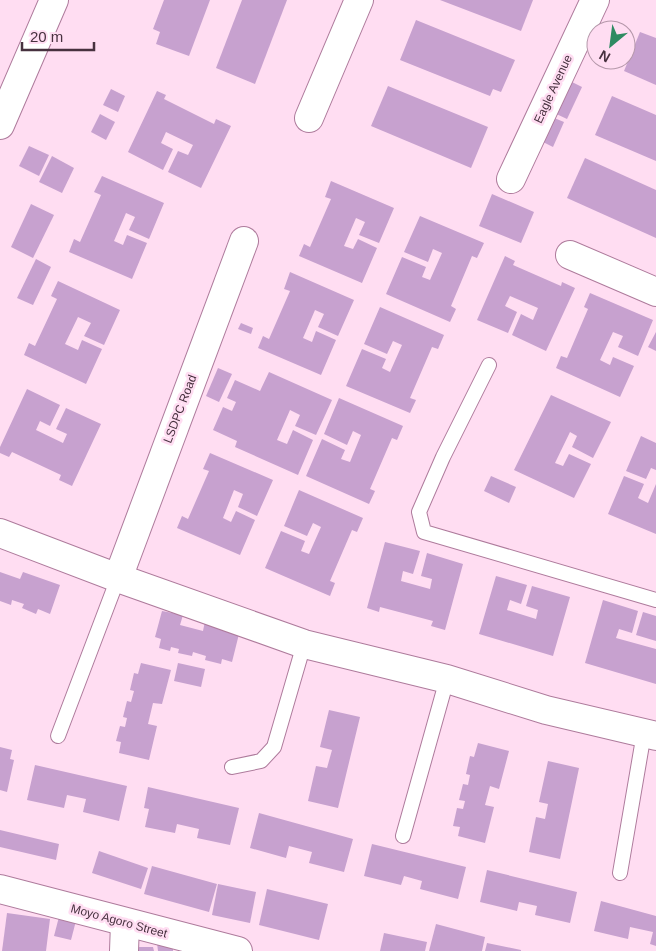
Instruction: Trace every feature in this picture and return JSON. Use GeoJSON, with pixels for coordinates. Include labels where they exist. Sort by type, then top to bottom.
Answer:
{"type":"FeatureCollection","features":[{"type":"Feature","properties":{"kind":"street"},"geometry":{"type":"LineString","coordinates":[[0,125],[54,0]]}},
{"type":"Feature","properties":{"kind":"street"},"geometry":{"type":"LineString","coordinates":[[309,118],[359,0]]}},
{"type":"Feature","properties":{"kind":"street","name":"Eagle Avenue"},"geometry":{"type":"LineString","coordinates":[[511,179],[595,0]]}},
{"type":"Feature","properties":{"kind":"street","name":"LSDPC Road"},"geometry":{"type":"LineString","coordinates":[[118,578],[244,241]]}},
{"type":"Feature","properties":{"kind":"street"},"geometry":{"type":"LineString","coordinates":[[570,255],[656,292]]}},
{"type":"Feature","properties":{"kind":"street"},"geometry":{"type":"LineString","coordinates":[[0,532],[118,578],[304,644],[447,679],[546,710],[650,734]]}},
{"type":"Feature","properties":{"kind":"street","name":"Moyo Agoro Street"},"geometry":{"type":"LineString","coordinates":[[0,889],[238,951]]}},
{"type":"Feature","properties":{"kind":"street"},"geometry":{"type":"LineString","coordinates":[[124,951],[125,923]]}},
{"type":"Feature","properties":{"kind":"lane"},"geometry":{"type":"LineString","coordinates":[[489,365],[443,457],[419,512],[424,532],[656,600]]}},
{"type":"Feature","properties":{"kind":"lane"},"geometry":{"type":"LineString","coordinates":[[58,736],[118,578]]}},
{"type":"Feature","properties":{"kind":"lane"},"geometry":{"type":"LineString","coordinates":[[232,767],[261,761],[274,746],[304,644]]}},
{"type":"Feature","properties":{"kind":"lane"},"geometry":{"type":"LineString","coordinates":[[403,836],[447,679]]}},
{"type":"Feature","properties":{"kind":"lane"},"geometry":{"type":"LineString","coordinates":[[620,873],[650,734]]}},
{"type":"Feature","properties":{"kind":"building"},"geometry":{"type":"Polygon","coordinates":[[[164,0],[210,0],[189,56],[156,44],[160,32],[153,29],[164,0]]]}},
{"type":"Feature","properties":{"kind":"building"},"geometry":{"type":"Polygon","coordinates":[[[242,0],[287,0],[255,84],[216,68],[242,0]]]}},
{"type":"Feature","properties":{"kind":"building"},"geometry":{"type":"Polygon","coordinates":[[[440,0],[533,0],[521,31],[440,0]]]}},
{"type":"Feature","properties":{"kind":"building"},"geometry":{"type":"Polygon","coordinates":[[[416,20],[515,60],[501,92],[493,89],[490,96],[400,60],[416,20]]]}},
{"type":"Feature","properties":{"kind":"building"},"geometry":{"type":"Polygon","coordinates":[[[640,32],[656,38],[656,85],[624,71],[636,70],[636,42],[640,32]]]}},
{"type":"Feature","properties":{"kind":"building"},"geometry":{"type":"Polygon","coordinates":[[[566,79],[582,87],[567,119],[550,111],[566,79]]]}},
{"type":"Feature","properties":{"kind":"building"},"geometry":{"type":"Polygon","coordinates":[[[388,86],[488,127],[471,168],[371,126],[388,86]]]}},
{"type":"Feature","properties":{"kind":"building"},"geometry":{"type":"Polygon","coordinates":[[[111,89],[125,96],[118,112],[103,105],[111,89]]]}},
{"type":"Feature","properties":{"kind":"building"},"geometry":{"type":"Polygon","coordinates":[[[157,91],[166,95],[164,99],[214,124],[216,119],[231,126],[201,188],[168,172],[178,151],[188,155],[193,145],[166,132],[161,143],[173,149],[163,170],[128,152],[157,91]]]}},
{"type":"Feature","properties":{"kind":"building"},"geometry":{"type":"Polygon","coordinates":[[[612,96],[656,115],[656,161],[595,135],[612,96]]]}},
{"type":"Feature","properties":{"kind":"building"},"geometry":{"type":"Polygon","coordinates":[[[100,114],[115,122],[106,140],[91,132],[100,114]]]}},
{"type":"Feature","properties":{"kind":"building"},"geometry":{"type":"Polygon","coordinates":[[[547,115],[564,122],[553,147],[537,139],[547,115]]]}},
{"type":"Feature","properties":{"kind":"building"},"geometry":{"type":"Polygon","coordinates":[[[29,146],[49,155],[39,176],[19,166],[29,146]]]}},
{"type":"Feature","properties":{"kind":"building"},"geometry":{"type":"Polygon","coordinates":[[[52,156],[74,168],[62,193],[39,182],[52,156]]]}},
{"type":"Feature","properties":{"kind":"building"},"geometry":{"type":"Polygon","coordinates":[[[585,158],[656,190],[656,238],[567,198],[585,158]]]}},
{"type":"Feature","properties":{"kind":"building"},"geometry":{"type":"Polygon","coordinates":[[[102,176],[164,203],[149,239],[129,230],[135,217],[126,213],[114,241],[123,245],[127,235],[147,243],[132,279],[69,252],[74,239],[80,242],[101,195],[94,192],[102,176]]]}},
{"type":"Feature","properties":{"kind":"building"},"geometry":{"type":"Polygon","coordinates":[[[331,181],[394,208],[379,243],[359,235],[365,222],[356,218],[344,246],[353,249],[358,239],[377,248],[362,283],[299,256],[304,244],[310,247],[331,199],[325,197],[331,181]]]}},
{"type":"Feature","properties":{"kind":"building"},"geometry":{"type":"Polygon","coordinates":[[[492,194],[534,212],[521,243],[479,226],[492,194]]]}},
{"type":"Feature","properties":{"kind":"building"},"geometry":{"type":"Polygon","coordinates":[[[31,204],[54,215],[33,258],[11,247],[31,204]]]}},
{"type":"Feature","properties":{"kind":"building"},"geometry":{"type":"Polygon","coordinates":[[[420,216],[484,243],[477,258],[472,256],[451,306],[456,309],[450,322],[386,294],[402,257],[426,267],[422,277],[430,280],[442,253],[433,249],[428,262],[404,252],[420,216]]]}},
{"type":"Feature","properties":{"kind":"building"},"geometry":{"type":"Polygon","coordinates":[[[505,256],[515,261],[513,265],[561,286],[562,282],[575,288],[546,351],[512,335],[521,314],[533,320],[538,308],[510,296],[505,306],[517,312],[508,333],[477,320],[505,256]]]}},
{"type":"Feature","properties":{"kind":"building"},"geometry":{"type":"Polygon","coordinates":[[[36,259],[51,267],[33,305],[17,298],[36,259]]]}},
{"type":"Feature","properties":{"kind":"building"},"geometry":{"type":"Polygon","coordinates":[[[290,272],[354,300],[338,336],[318,327],[324,314],[315,310],[303,338],[312,342],[316,331],[336,340],[321,375],[258,348],[263,336],[269,339],[290,291],[284,289],[290,272]]]}},
{"type":"Feature","properties":{"kind":"building"},"geometry":{"type":"Polygon","coordinates":[[[58,281],[120,310],[104,345],[84,336],[91,323],[78,317],[65,344],[78,350],[82,340],[102,349],[86,384],[24,355],[29,343],[35,346],[57,299],[51,296],[58,281]]]}},
{"type":"Feature","properties":{"kind":"building"},"geometry":{"type":"Polygon","coordinates":[[[590,293],[653,320],[638,356],[618,347],[623,336],[613,332],[600,360],[610,365],[613,357],[634,366],[620,397],[556,368],[561,356],[567,358],[588,309],[584,307],[590,293]]]}},
{"type":"Feature","properties":{"kind":"building"},"geometry":{"type":"Polygon","coordinates":[[[380,307],[444,335],[438,349],[432,347],[410,398],[416,400],[410,413],[346,386],[362,349],[386,359],[382,368],[390,372],[402,345],[393,341],[387,354],[364,344],[380,307]]]}},
{"type":"Feature","properties":{"kind":"building"},"geometry":{"type":"Polygon","coordinates":[[[241,323],[253,328],[251,334],[238,329],[241,323]]]}},
{"type":"Feature","properties":{"kind":"building"},"geometry":{"type":"Polygon","coordinates":[[[656,332],[656,351],[648,347],[656,332]]]}},
{"type":"Feature","properties":{"kind":"building"},"geometry":{"type":"Polygon","coordinates":[[[218,368],[232,374],[219,402],[206,396],[218,368]]]}},
{"type":"Feature","properties":{"kind":"building"},"geometry":{"type":"Polygon","coordinates":[[[269,372],[332,400],[316,435],[295,426],[300,415],[290,410],[277,440],[287,444],[293,430],[313,440],[298,475],[235,447],[237,441],[213,430],[223,407],[232,411],[236,402],[227,398],[235,380],[260,391],[269,372]]]}},
{"type":"Feature","properties":{"kind":"building"},"geometry":{"type":"Polygon","coordinates":[[[27,389],[60,405],[50,426],[40,421],[36,430],[63,443],[67,434],[56,429],[66,408],[101,424],[72,486],[59,480],[61,475],[12,452],[9,457],[0,453],[0,447],[27,389]]]}},
{"type":"Feature","properties":{"kind":"building"},"geometry":{"type":"Polygon","coordinates":[[[551,395],[611,422],[593,458],[572,447],[577,436],[570,432],[555,463],[563,466],[569,454],[591,464],[574,498],[514,470],[551,395]]]}},
{"type":"Feature","properties":{"kind":"building"},"geometry":{"type":"Polygon","coordinates":[[[339,398],[403,426],[397,440],[392,438],[370,489],[375,491],[369,504],[306,476],[322,439],[345,450],[341,459],[350,462],[361,435],[353,431],[347,445],[324,434],[339,398]]]}},
{"type":"Feature","properties":{"kind":"building"},"geometry":{"type":"Polygon","coordinates":[[[641,436],[656,443],[656,470],[651,468],[646,479],[626,471],[641,436]]]}},
{"type":"Feature","properties":{"kind":"building"},"geometry":{"type":"Polygon","coordinates":[[[210,453],[273,480],[257,516],[238,507],[243,494],[234,490],[223,518],[231,522],[236,511],[255,520],[240,555],[177,528],[182,516],[188,519],[209,471],[203,469],[210,453]]]}},
{"type":"Feature","properties":{"kind":"building"},"geometry":{"type":"Polygon","coordinates":[[[491,476],[516,487],[509,503],[484,491],[491,476]]]}},
{"type":"Feature","properties":{"kind":"building"},"geometry":{"type":"Polygon","coordinates":[[[624,476],[644,484],[638,498],[648,503],[656,484],[656,534],[608,514],[624,476]]]}},
{"type":"Feature","properties":{"kind":"building"},"geometry":{"type":"Polygon","coordinates":[[[299,490],[363,518],[357,532],[352,530],[330,581],[335,583],[330,596],[265,568],[281,531],[305,541],[301,551],[309,554],[321,527],[313,523],[307,536],[284,526],[299,490]]]}},
{"type":"Feature","properties":{"kind":"building"},"geometry":{"type":"Polygon","coordinates":[[[385,542],[420,551],[413,574],[403,571],[401,581],[430,589],[432,579],[421,576],[427,553],[463,564],[445,630],[431,626],[433,621],[380,607],[379,612],[367,608],[385,542]]]}},
{"type":"Feature","properties":{"kind":"building"},"geometry":{"type":"Polygon","coordinates":[[[0,572],[20,579],[23,572],[60,585],[50,614],[38,609],[36,614],[22,608],[24,604],[12,600],[11,605],[0,601],[0,572]]]}},
{"type":"Feature","properties":{"kind":"building"},"geometry":{"type":"Polygon","coordinates":[[[496,576],[527,585],[521,604],[510,600],[507,610],[536,619],[538,610],[526,606],[532,586],[570,597],[553,656],[479,634],[496,576]]]}},
{"type":"Feature","properties":{"kind":"building"},"geometry":{"type":"Polygon","coordinates":[[[603,600],[638,611],[632,633],[619,629],[616,638],[656,649],[656,684],[585,663],[603,600]]]}},
{"type":"Feature","properties":{"kind":"building"},"geometry":{"type":"Polygon","coordinates":[[[162,611],[183,615],[180,625],[203,631],[205,621],[240,630],[232,662],[222,659],[221,664],[205,660],[206,656],[193,652],[192,656],[178,653],[179,649],[171,647],[170,651],[159,648],[161,639],[155,637],[162,611]]]}},
{"type":"Feature","properties":{"kind":"building"},"geometry":{"type":"Polygon","coordinates":[[[643,612],[656,616],[656,641],[636,635],[643,612]]]}},
{"type":"Feature","properties":{"kind":"building"},"geometry":{"type":"Polygon","coordinates":[[[141,663],[171,670],[162,704],[153,703],[148,724],[157,726],[149,760],[119,753],[121,742],[116,741],[120,726],[125,727],[127,718],[123,717],[127,701],[131,702],[134,691],[130,690],[134,673],[138,674],[141,663]]]}},
{"type":"Feature","properties":{"kind":"building"},"geometry":{"type":"Polygon","coordinates":[[[178,663],[205,669],[201,687],[174,681],[178,663]]]}},
{"type":"Feature","properties":{"kind":"building"},"geometry":{"type":"Polygon","coordinates":[[[329,710],[360,717],[338,808],[308,801],[316,766],[327,768],[332,750],[320,747],[329,710]]]}},
{"type":"Feature","properties":{"kind":"building"},"geometry":{"type":"Polygon","coordinates":[[[478,743],[509,751],[499,789],[490,786],[485,805],[494,807],[485,843],[458,836],[460,827],[453,826],[457,808],[463,809],[465,801],[459,800],[463,784],[468,785],[470,775],[466,774],[470,756],[474,757],[478,743]]]}},
{"type":"Feature","properties":{"kind":"building"},"geometry":{"type":"Polygon","coordinates":[[[0,747],[12,750],[10,759],[14,760],[7,792],[0,790],[0,747]]]}},
{"type":"Feature","properties":{"kind":"building"},"geometry":{"type":"Polygon","coordinates":[[[548,761],[579,768],[560,859],[529,852],[536,817],[545,819],[548,804],[539,802],[548,761]]]}},
{"type":"Feature","properties":{"kind":"building"},"geometry":{"type":"Polygon","coordinates":[[[35,765],[127,786],[119,821],[83,812],[86,799],[67,795],[64,808],[27,800],[35,765]]]}},
{"type":"Feature","properties":{"kind":"building"},"geometry":{"type":"Polygon","coordinates":[[[148,787],[239,808],[230,845],[197,838],[199,829],[177,824],[175,833],[145,827],[149,809],[144,808],[148,787]]]}},
{"type":"Feature","properties":{"kind":"building"},"geometry":{"type":"Polygon","coordinates":[[[259,813],[353,839],[344,872],[309,863],[312,852],[289,846],[286,858],[250,848],[259,813]]]}},
{"type":"Feature","properties":{"kind":"building"},"geometry":{"type":"Polygon","coordinates":[[[0,830],[59,844],[56,860],[0,847],[0,830]]]}},
{"type":"Feature","properties":{"kind":"building"},"geometry":{"type":"Polygon","coordinates":[[[372,844],[466,867],[458,899],[420,889],[422,881],[404,876],[401,885],[364,876],[372,844]]]}},
{"type":"Feature","properties":{"kind":"building"},"geometry":{"type":"Polygon","coordinates":[[[99,851],[148,868],[141,889],[92,873],[99,851]]]}},
{"type":"Feature","properties":{"kind":"building"},"geometry":{"type":"Polygon","coordinates":[[[152,866],[217,884],[209,912],[144,894],[152,866]]]}},
{"type":"Feature","properties":{"kind":"building"},"geometry":{"type":"Polygon","coordinates":[[[487,870],[577,892],[570,923],[535,915],[537,906],[519,902],[517,911],[480,902],[487,870]]]}},
{"type":"Feature","properties":{"kind":"building"},"geometry":{"type":"Polygon","coordinates":[[[218,884],[256,892],[250,923],[212,915],[218,884]]]}},
{"type":"Feature","properties":{"kind":"building"},"geometry":{"type":"Polygon","coordinates":[[[267,889],[328,904],[319,940],[259,925],[267,889]]]}},
{"type":"Feature","properties":{"kind":"building"},"geometry":{"type":"Polygon","coordinates":[[[601,901],[656,916],[656,946],[650,944],[653,932],[630,927],[628,939],[594,931],[601,901]]]}},
{"type":"Feature","properties":{"kind":"building"},"geometry":{"type":"Polygon","coordinates":[[[7,913],[50,919],[46,951],[2,951],[7,913]]]}},
{"type":"Feature","properties":{"kind":"building"},"geometry":{"type":"Polygon","coordinates":[[[60,913],[77,917],[71,940],[54,936],[60,913]]]}},
{"type":"Feature","properties":{"kind":"building"},"geometry":{"type":"Polygon","coordinates":[[[436,924],[485,937],[482,951],[429,951],[436,924]]]}},
{"type":"Feature","properties":{"kind":"building"},"geometry":{"type":"Polygon","coordinates":[[[384,933],[427,942],[425,951],[380,951],[384,933]]]}},
{"type":"Feature","properties":{"kind":"building"},"geometry":{"type":"Polygon","coordinates":[[[157,943],[173,943],[173,951],[158,951],[157,943]]]}},
{"type":"Feature","properties":{"kind":"building"},"geometry":{"type":"Polygon","coordinates":[[[487,943],[521,950],[521,951],[485,951],[487,943]]]}},
{"type":"Feature","properties":{"kind":"building"},"geometry":{"type":"Polygon","coordinates":[[[127,947],[153,947],[154,951],[127,951],[127,947]]]}}]}
